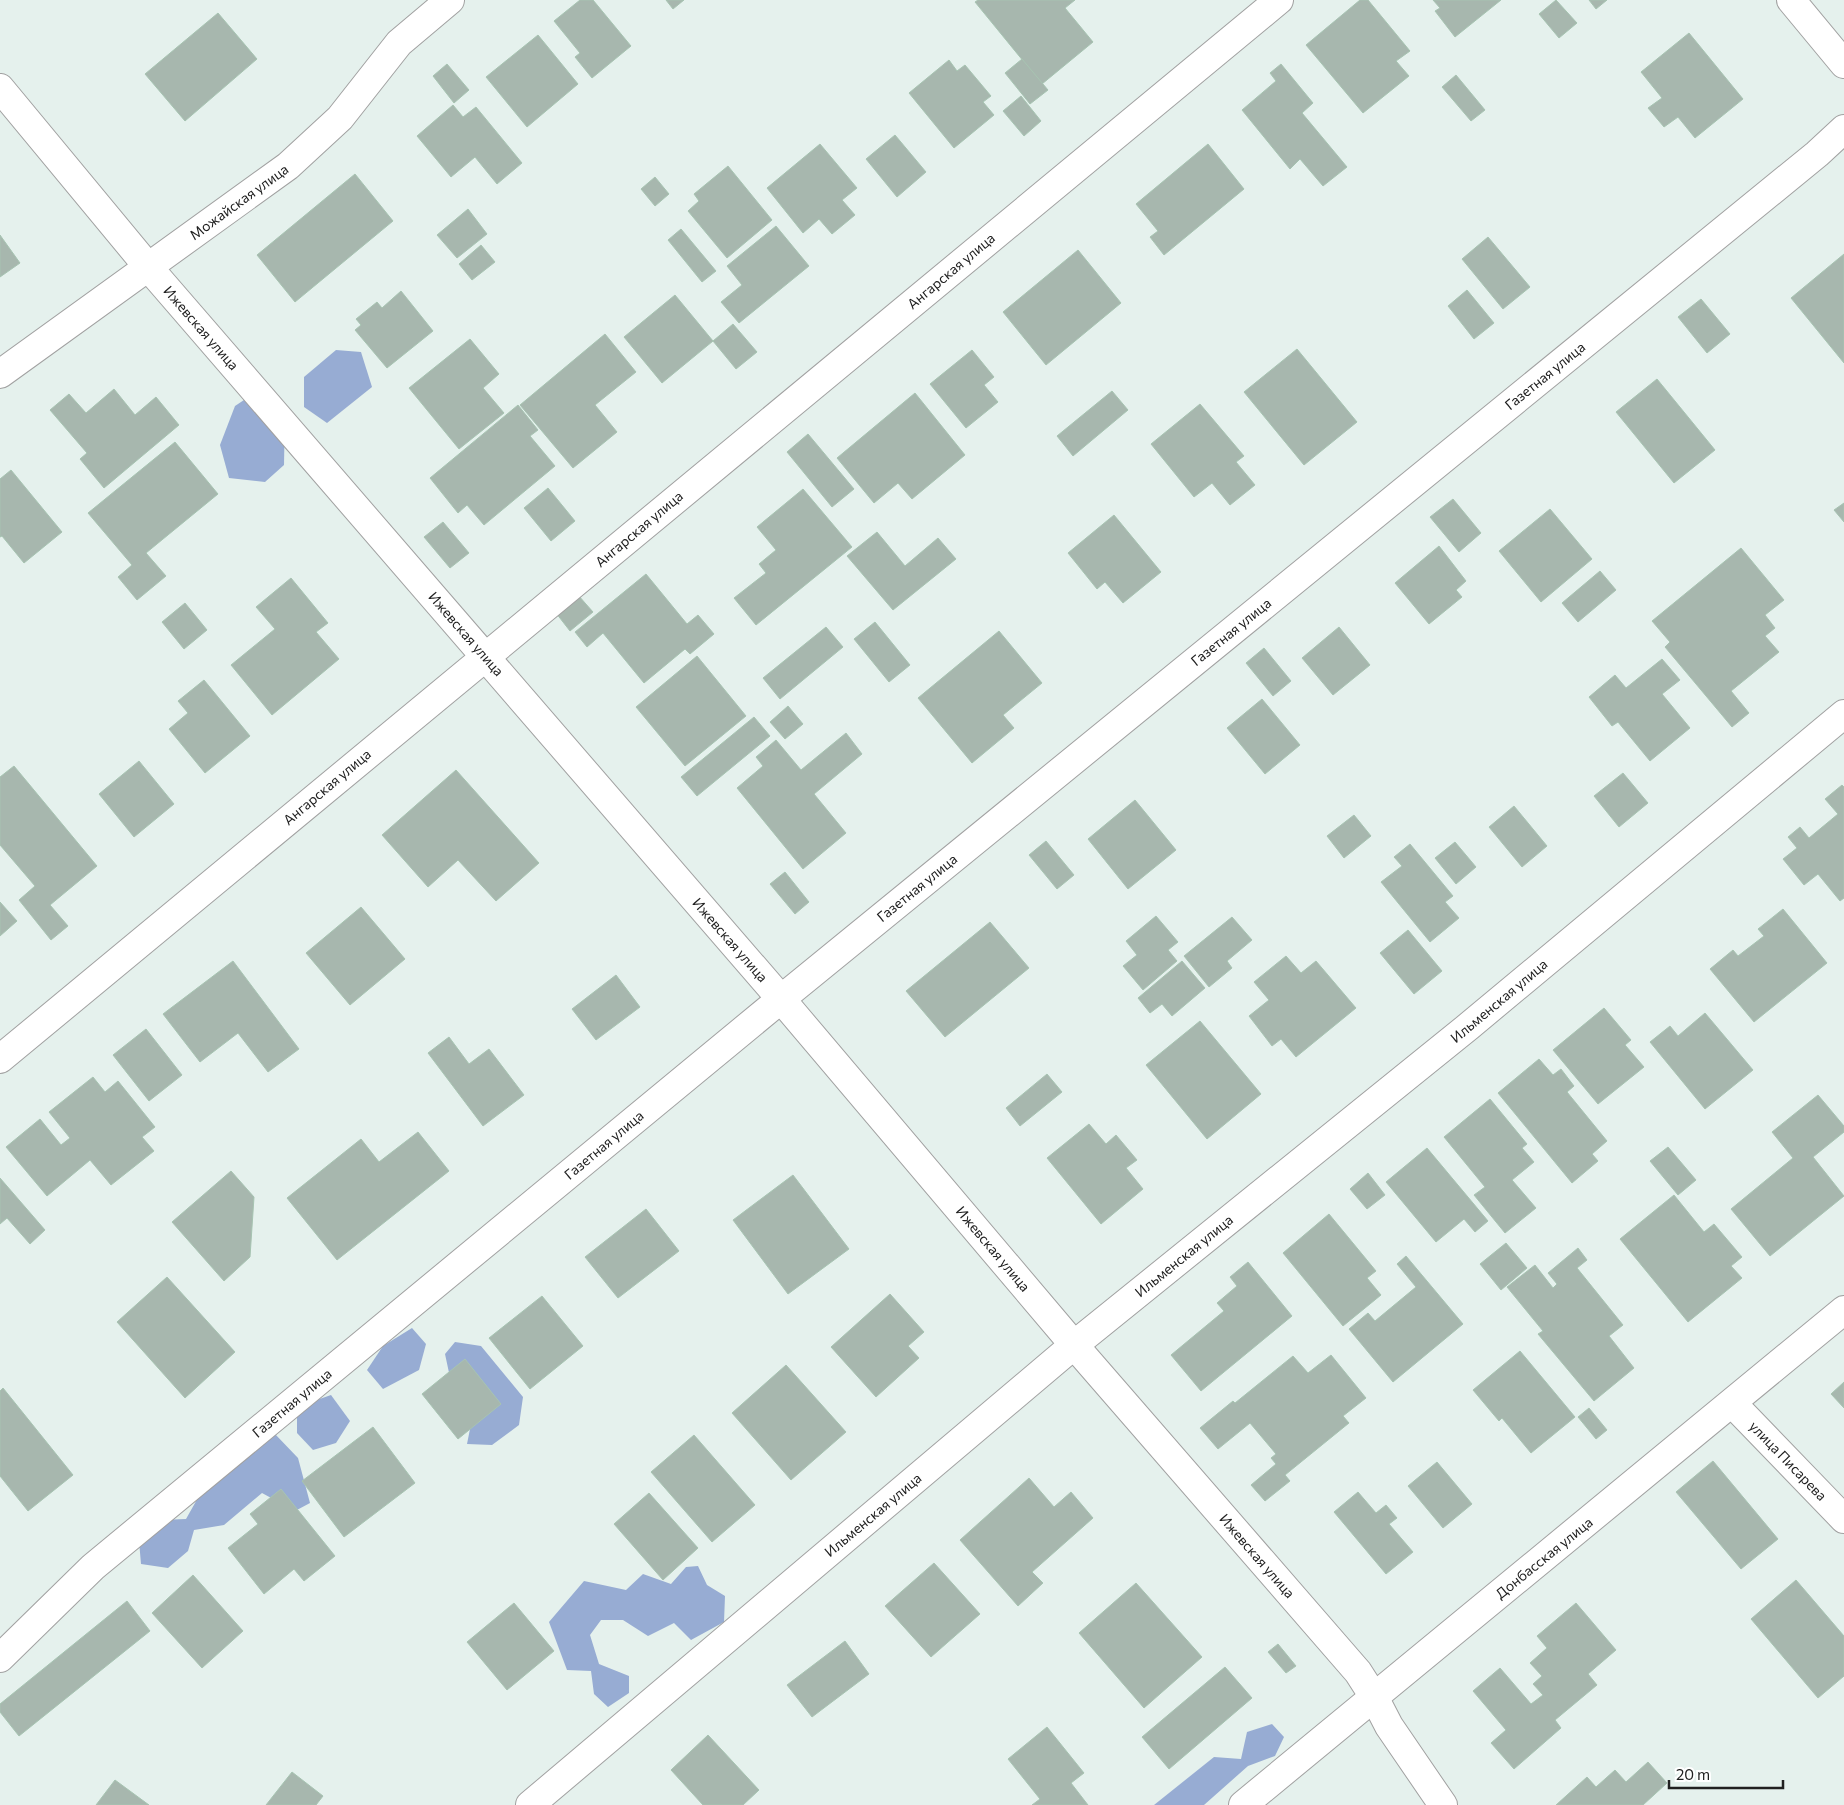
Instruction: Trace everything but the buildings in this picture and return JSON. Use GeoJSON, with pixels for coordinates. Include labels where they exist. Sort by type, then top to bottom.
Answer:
{"type":"FeatureCollection","features":[{"type":"Feature","properties":{"kind":"street","name":"Можайская улица"},"geometry":{"type":"LineString","coordinates":[[0,374],[288,166],[340,118],[399,43],[450,0]]}},
{"type":"Feature","properties":{"kind":"street","name":"Ангарская улица"},"geometry":{"type":"LineString","coordinates":[[0,1058],[1278,0]]}},
{"type":"Feature","properties":{"kind":"street"},"geometry":{"type":"LineString","coordinates":[[1790,0],[1844,64]]}},
{"type":"Feature","properties":{"kind":"street","name":"Ижевская улица"},"geometry":{"type":"LineString","coordinates":[[0,88],[149,268],[781,999],[1074,1345],[1358,1672],[1389,1726],[1443,1805]]}},
{"type":"Feature","properties":{"kind":"street","name":"Газетная улица"},"geometry":{"type":"LineString","coordinates":[[0,1658],[93,1566],[781,999],[1809,161],[1844,129]]}},
{"type":"Feature","properties":{"kind":"street","name":"Ильменская улица"},"geometry":{"type":"LineString","coordinates":[[530,1805],[1074,1345],[1469,1026],[1844,714]]}},
{"type":"Feature","properties":{"kind":"street","name":"Донбасская улица"},"geometry":{"type":"LineString","coordinates":[[1243,1805],[1844,1310]]}},
{"type":"Feature","properties":{"kind":"street","name":"улица Писарева"},"geometry":{"type":"LineString","coordinates":[[1732,1403],[1844,1519]]}},
{"type":"Feature","properties":{"kind":"shaded area"},"geometry":{"type":"Polygon","coordinates":[[[336,350],[361,352],[372,387],[327,423],[304,407],[304,377],[336,350]]]}},
{"type":"Feature","properties":{"kind":"shaded area"},"geometry":{"type":"Polygon","coordinates":[[[262,388],[285,409],[284,465],[265,482],[229,478],[220,445],[235,406],[262,388]]]}},
{"type":"Feature","properties":{"kind":"shaded area"},"geometry":{"type":"Polygon","coordinates":[[[412,1328],[426,1344],[419,1370],[383,1389],[367,1370],[383,1346],[412,1328]]]}},
{"type":"Feature","properties":{"kind":"shaded area"},"geometry":{"type":"Polygon","coordinates":[[[455,1342],[481,1346],[523,1397],[519,1425],[492,1445],[467,1444],[472,1419],[451,1382],[445,1354],[455,1342]]]}},
{"type":"Feature","properties":{"kind":"shaded area"},"geometry":{"type":"Polygon","coordinates":[[[331,1395],[350,1421],[336,1443],[313,1450],[297,1433],[297,1415],[311,1402],[331,1395]]]}},
{"type":"Feature","properties":{"kind":"shaded area"},"geometry":{"type":"Polygon","coordinates":[[[275,1434],[298,1458],[310,1503],[295,1511],[262,1493],[224,1525],[194,1530],[188,1551],[168,1568],[141,1564],[139,1541],[160,1520],[186,1519],[208,1480],[275,1434]]]}},
{"type":"Feature","properties":{"kind":"shaded area"},"geometry":{"type":"Polygon","coordinates":[[[698,1566],[707,1585],[725,1596],[724,1622],[691,1640],[674,1623],[648,1636],[623,1620],[601,1620],[590,1635],[599,1664],[629,1676],[629,1693],[608,1707],[594,1694],[591,1671],[567,1670],[549,1622],[584,1581],[626,1590],[643,1574],[671,1584],[686,1567],[698,1566]]]}},
{"type":"Feature","properties":{"kind":"shaded area"},"geometry":{"type":"Polygon","coordinates":[[[1272,1724],[1284,1737],[1275,1756],[1248,1766],[1204,1805],[1154,1805],[1214,1757],[1241,1759],[1247,1732],[1272,1724]]]}}]}
